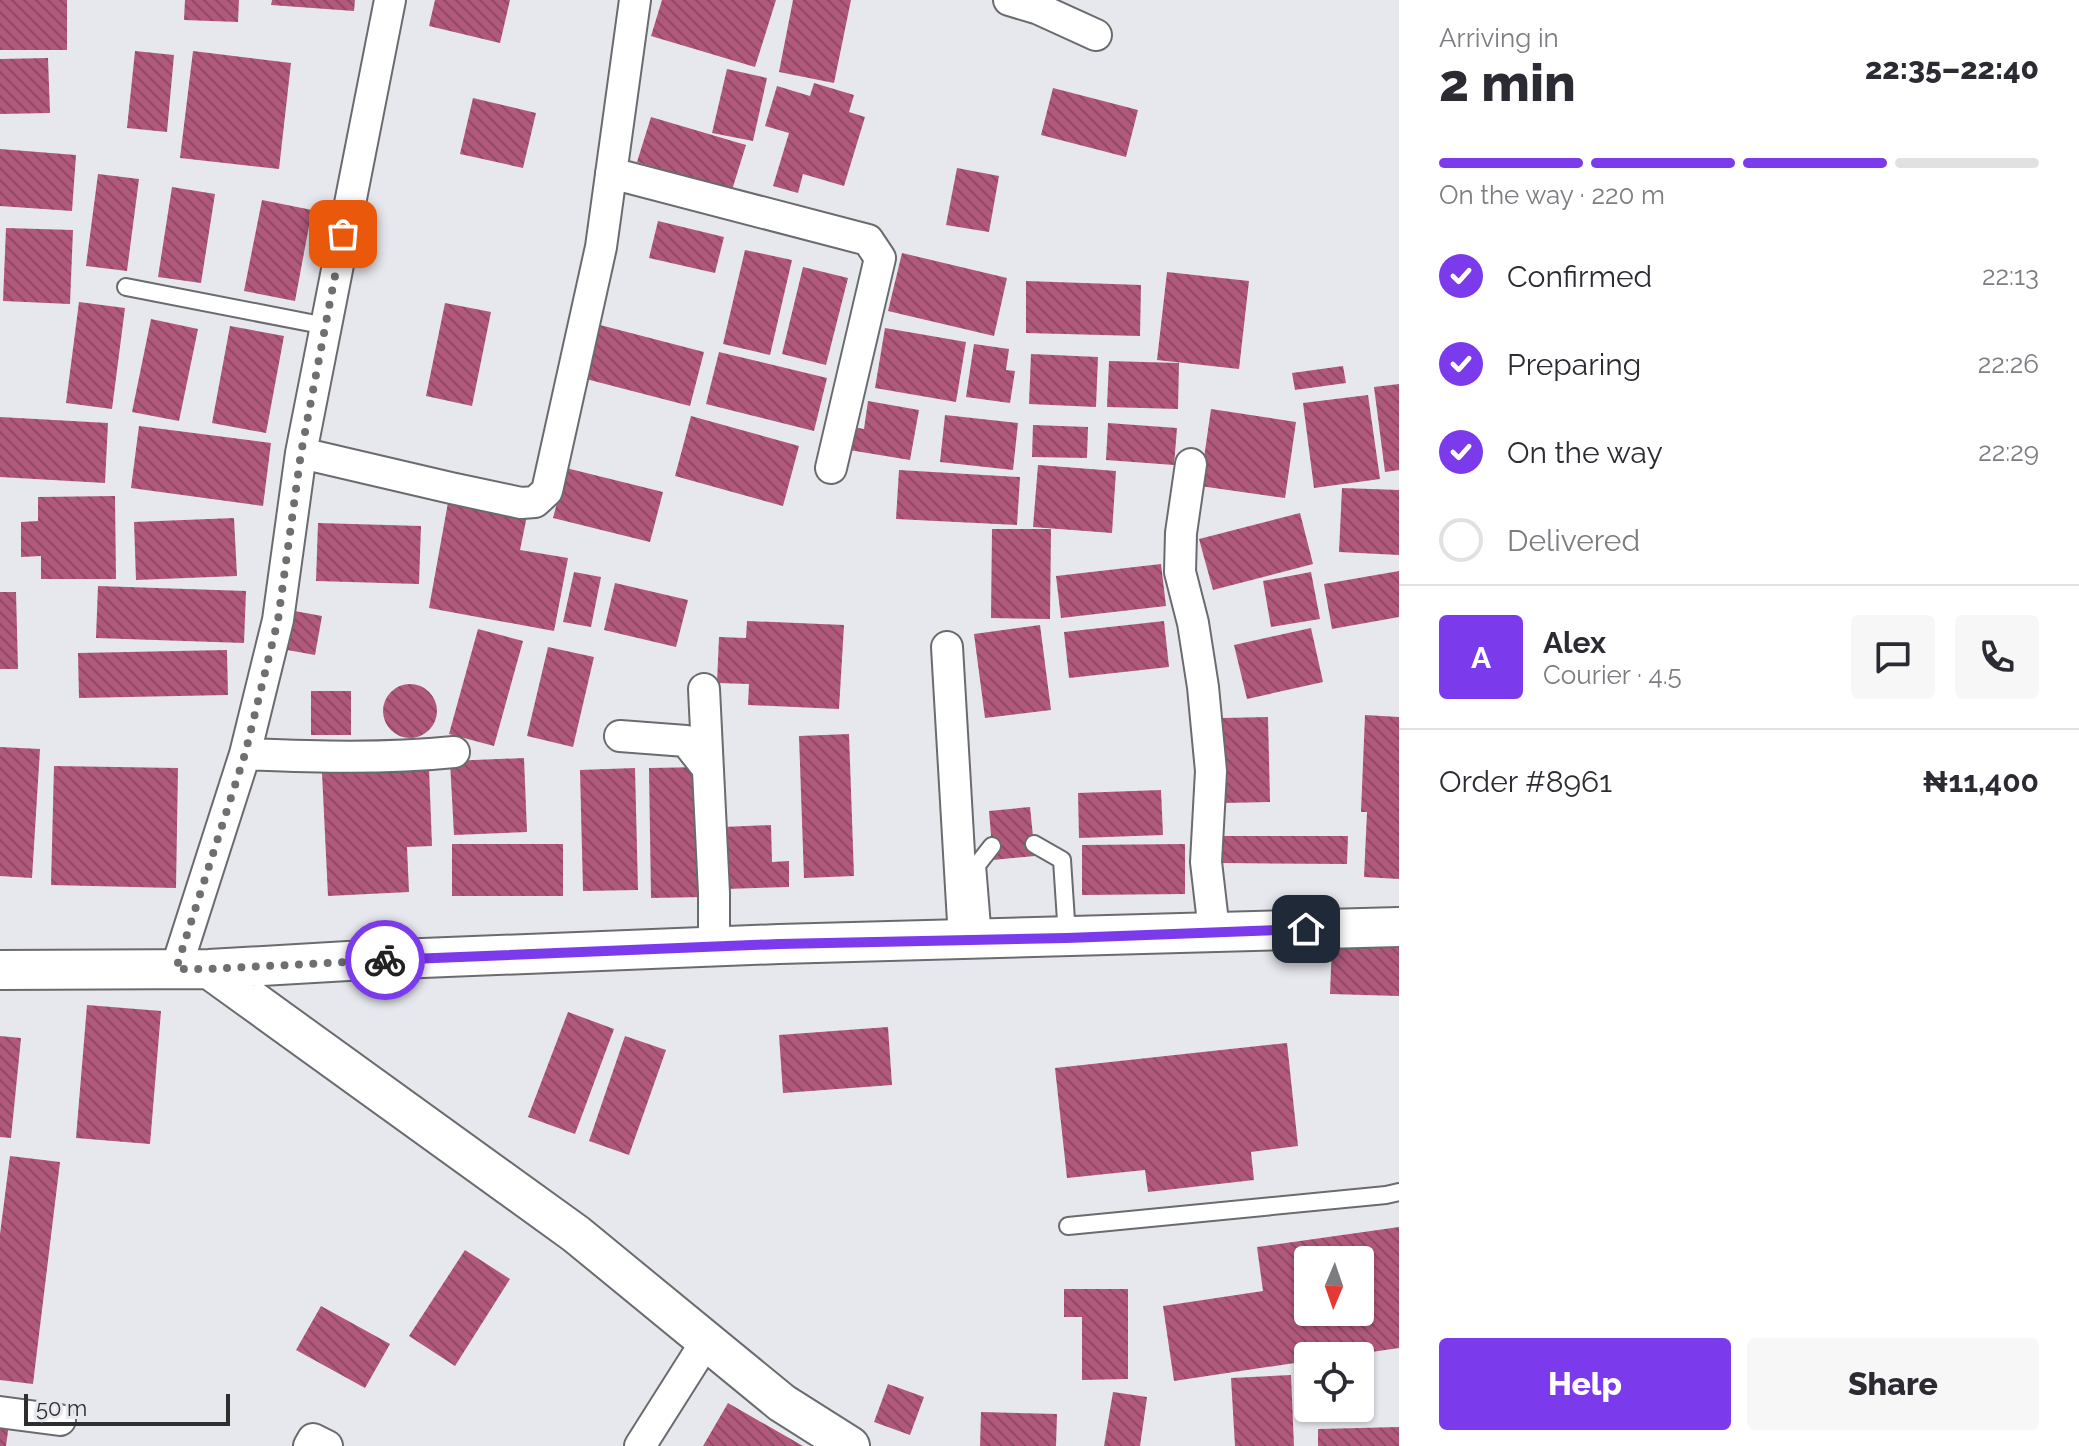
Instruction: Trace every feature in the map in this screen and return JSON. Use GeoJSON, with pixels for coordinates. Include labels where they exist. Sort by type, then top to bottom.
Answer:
{"type":"FeatureCollection","features":[{"type":"Feature","properties":{"kind":"street"},"geometry":{"type":"LineString","coordinates":[[193,969],[278,620],[301,453],[390,0]]}},
{"type":"Feature","properties":{"kind":"street"},"geometry":{"type":"LineString","coordinates":[[301,453],[521,503],[535,502],[547,491],[601,247],[635,0]]}},
{"type":"Feature","properties":{"kind":"street"},"geometry":{"type":"LineString","coordinates":[[1009,0],[1039,9],[1096,35]]}},
{"type":"Feature","properties":{"kind":"street"},"geometry":{"type":"LineString","coordinates":[[611,173],[868,240],[880,258],[831,468]]}},
{"type":"Feature","properties":{"kind":"street"},"geometry":{"type":"LineString","coordinates":[[1191,464],[1181,533],[1180,572],[1193,623],[1203,687],[1211,771],[1206,862],[1214,931]]}},
{"type":"Feature","properties":{"kind":"street"},"geometry":{"type":"LineString","coordinates":[[947,647],[973,939]]}},
{"type":"Feature","properties":{"kind":"street"},"geometry":{"type":"LineString","coordinates":[[704,689],[714,947]]}},
{"type":"Feature","properties":{"kind":"street"},"geometry":{"type":"LineString","coordinates":[[620,736],[686,741],[708,769]]}},
{"type":"Feature","properties":{"kind":"street"},"geometry":{"type":"LineString","coordinates":[[245,754],[320,757],[454,752]]}},
{"type":"Feature","properties":{"kind":"street"},"geometry":{"type":"LineString","coordinates":[[0,970],[193,969],[714,947],[1399,927]]}},
{"type":"Feature","properties":{"kind":"street"},"geometry":{"type":"LineString","coordinates":[[193,969],[576,1234],[782,1403],[850,1446]]}},
{"type":"Feature","properties":{"kind":"street"},"geometry":{"type":"LineString","coordinates":[[640,1446],[707,1340]]}},
{"type":"Feature","properties":{"kind":"street"},"geometry":{"type":"LineString","coordinates":[[0,1412],[60,1420]]}},
{"type":"Feature","properties":{"kind":"street"},"geometry":{"type":"LineString","coordinates":[[309,1446],[313,1439],[327,1446]]}},
{"type":"Feature","properties":{"kind":"lane"},"geometry":{"type":"LineString","coordinates":[[126,287],[326,326]]}},
{"type":"Feature","properties":{"kind":"lane"},"geometry":{"type":"LineString","coordinates":[[1034,844],[1062,860],[1067,938]]}},
{"type":"Feature","properties":{"kind":"lane"},"geometry":{"type":"LineString","coordinates":[[973,939],[977,865],[992,846]]}},
{"type":"Feature","properties":{"kind":"lane"},"geometry":{"type":"LineString","coordinates":[[1068,1226],[1399,1192]]}},
{"type":"Feature","properties":{"kind":"building"},"geometry":{"type":"Polygon","coordinates":[[[0,0],[67,0],[67,50],[0,50],[0,0]]]}},
{"type":"Feature","properties":{"kind":"building"},"geometry":{"type":"Polygon","coordinates":[[[185,0],[239,0],[238,22],[184,20],[185,0]]]}},
{"type":"Feature","properties":{"kind":"building"},"geometry":{"type":"Polygon","coordinates":[[[272,0],[355,0],[354,11],[271,5],[272,0]]]}},
{"type":"Feature","properties":{"kind":"building"},"geometry":{"type":"Polygon","coordinates":[[[435,0],[510,0],[500,43],[429,26],[435,0]]]}},
{"type":"Feature","properties":{"kind":"building"},"geometry":{"type":"Polygon","coordinates":[[[662,0],[776,0],[755,67],[651,36],[662,0]]]}},
{"type":"Feature","properties":{"kind":"building"},"geometry":{"type":"Polygon","coordinates":[[[793,0],[851,0],[834,83],[779,72],[793,0]]]}},
{"type":"Feature","properties":{"kind":"building"},"geometry":{"type":"Polygon","coordinates":[[[135,51],[174,55],[167,132],[127,128],[135,51]]]}},
{"type":"Feature","properties":{"kind":"building"},"geometry":{"type":"Polygon","coordinates":[[[193,51],[291,63],[279,169],[180,158],[193,51]]]}},
{"type":"Feature","properties":{"kind":"building"},"geometry":{"type":"Polygon","coordinates":[[[48,58],[50,113],[0,114],[0,59],[48,58]]]}},
{"type":"Feature","properties":{"kind":"building"},"geometry":{"type":"Polygon","coordinates":[[[727,69],[767,78],[753,141],[712,133],[727,69]]]}},
{"type":"Feature","properties":{"kind":"building"},"geometry":{"type":"Polygon","coordinates":[[[814,83],[854,95],[849,112],[865,117],[844,186],[803,174],[798,193],[773,186],[789,133],[765,126],[777,86],[810,96],[814,83]]]}},
{"type":"Feature","properties":{"kind":"building"},"geometry":{"type":"Polygon","coordinates":[[[1053,88],[1138,110],[1126,157],[1041,135],[1053,88]]]}},
{"type":"Feature","properties":{"kind":"building"},"geometry":{"type":"Polygon","coordinates":[[[473,98],[536,113],[523,168],[460,154],[473,98]]]}},
{"type":"Feature","properties":{"kind":"building"},"geometry":{"type":"Polygon","coordinates":[[[651,117],[746,145],[732,190],[637,162],[651,117]]]}},
{"type":"Feature","properties":{"kind":"building"},"geometry":{"type":"Polygon","coordinates":[[[0,149],[76,155],[72,211],[0,206],[0,149]]]}},
{"type":"Feature","properties":{"kind":"building"},"geometry":{"type":"Polygon","coordinates":[[[957,168],[999,176],[989,232],[946,225],[957,168]]]}},
{"type":"Feature","properties":{"kind":"building"},"geometry":{"type":"Polygon","coordinates":[[[98,174],[139,179],[127,271],[86,266],[98,174]]]}},
{"type":"Feature","properties":{"kind":"building"},"geometry":{"type":"Polygon","coordinates":[[[172,187],[215,194],[201,283],[158,277],[172,187]]]}},
{"type":"Feature","properties":{"kind":"building"},"geometry":{"type":"Polygon","coordinates":[[[262,200],[312,210],[295,301],[244,291],[262,200]]]}},
{"type":"Feature","properties":{"kind":"building"},"geometry":{"type":"Polygon","coordinates":[[[658,221],[724,237],[715,273],[649,258],[658,221]]]}},
{"type":"Feature","properties":{"kind":"building"},"geometry":{"type":"Polygon","coordinates":[[[6,228],[73,230],[70,304],[3,301],[6,228]]]}},
{"type":"Feature","properties":{"kind":"building"},"geometry":{"type":"Polygon","coordinates":[[[745,250],[792,260],[770,355],[723,344],[745,250]]]}},
{"type":"Feature","properties":{"kind":"building"},"geometry":{"type":"Polygon","coordinates":[[[902,253],[1007,278],[994,336],[888,311],[902,253]]]}},
{"type":"Feature","properties":{"kind":"building"},"geometry":{"type":"Polygon","coordinates":[[[803,267],[848,278],[826,365],[782,354],[803,267]]]}},
{"type":"Feature","properties":{"kind":"building"},"geometry":{"type":"Polygon","coordinates":[[[1167,272],[1249,281],[1239,369],[1157,360],[1167,272]]]}},
{"type":"Feature","properties":{"kind":"building"},"geometry":{"type":"Polygon","coordinates":[[[1026,281],[1141,285],[1140,336],[1026,333],[1026,281]]]}},
{"type":"Feature","properties":{"kind":"building"},"geometry":{"type":"Polygon","coordinates":[[[79,302],[125,308],[112,409],[66,403],[79,302]]]}},
{"type":"Feature","properties":{"kind":"building"},"geometry":{"type":"Polygon","coordinates":[[[445,303],[491,312],[472,406],[426,396],[445,303]]]}},
{"type":"Feature","properties":{"kind":"building"},"geometry":{"type":"Polygon","coordinates":[[[151,319],[198,329],[179,421],[132,412],[151,319]]]}},
{"type":"Feature","properties":{"kind":"building"},"geometry":{"type":"Polygon","coordinates":[[[600,325],[704,352],[690,406],[586,379],[600,325]]]}},
{"type":"Feature","properties":{"kind":"building"},"geometry":{"type":"Polygon","coordinates":[[[230,326],[284,336],[266,433],[212,423],[230,326]]]}},
{"type":"Feature","properties":{"kind":"building"},"geometry":{"type":"Polygon","coordinates":[[[885,328],[966,342],[956,402],[875,388],[885,328]]]}},
{"type":"Feature","properties":{"kind":"building"},"geometry":{"type":"Polygon","coordinates":[[[974,344],[1009,349],[1006,370],[1015,371],[1010,403],[966,397],[974,344]]]}},
{"type":"Feature","properties":{"kind":"building"},"geometry":{"type":"Polygon","coordinates":[[[719,352],[827,378],[814,431],[706,404],[719,352]]]}},
{"type":"Feature","properties":{"kind":"building"},"geometry":{"type":"Polygon","coordinates":[[[1031,354],[1098,357],[1096,407],[1029,404],[1031,354]]]}},
{"type":"Feature","properties":{"kind":"building"},"geometry":{"type":"Polygon","coordinates":[[[1109,361],[1179,363],[1178,409],[1107,407],[1109,361]]]}},
{"type":"Feature","properties":{"kind":"building"},"geometry":{"type":"Polygon","coordinates":[[[1343,366],[1346,383],[1295,390],[1292,373],[1343,366]]]}},
{"type":"Feature","properties":{"kind":"building"},"geometry":{"type":"Polygon","coordinates":[[[1399,384],[1399,470],[1385,472],[1374,387],[1399,384]]]}},
{"type":"Feature","properties":{"kind":"building"},"geometry":{"type":"Polygon","coordinates":[[[1368,395],[1380,479],[1314,488],[1303,403],[1368,395]]]}},
{"type":"Feature","properties":{"kind":"building"},"geometry":{"type":"Polygon","coordinates":[[[868,401],[919,410],[910,460],[849,450],[853,427],[864,429],[868,401]]]}},
{"type":"Feature","properties":{"kind":"building"},"geometry":{"type":"Polygon","coordinates":[[[1211,409],[1296,422],[1285,498],[1200,486],[1211,409]]]}},
{"type":"Feature","properties":{"kind":"building"},"geometry":{"type":"Polygon","coordinates":[[[945,415],[1018,423],[1013,470],[940,462],[945,415]]]}},
{"type":"Feature","properties":{"kind":"building"},"geometry":{"type":"Polygon","coordinates":[[[691,416],[799,446],[783,506],[675,476],[691,416]]]}},
{"type":"Feature","properties":{"kind":"building"},"geometry":{"type":"Polygon","coordinates":[[[0,417],[108,423],[105,483],[0,477],[0,417]]]}},
{"type":"Feature","properties":{"kind":"building"},"geometry":{"type":"Polygon","coordinates":[[[1108,423],[1177,428],[1174,465],[1106,460],[1108,423]]]}},
{"type":"Feature","properties":{"kind":"building"},"geometry":{"type":"Polygon","coordinates":[[[1033,425],[1088,427],[1087,458],[1032,457],[1033,425]]]}},
{"type":"Feature","properties":{"kind":"building"},"geometry":{"type":"Polygon","coordinates":[[[139,426],[271,443],[263,506],[131,488],[139,426]]]}},
{"type":"Feature","properties":{"kind":"building"},"geometry":{"type":"Polygon","coordinates":[[[1038,465],[1116,471],[1112,533],[1033,527],[1038,465]]]}},
{"type":"Feature","properties":{"kind":"building"},"geometry":{"type":"Polygon","coordinates":[[[566,468],[663,492],[650,542],[553,518],[566,468]]]}},
{"type":"Feature","properties":{"kind":"building"},"geometry":{"type":"Polygon","coordinates":[[[899,470],[1020,477],[1017,525],[896,519],[899,470]]]}},
{"type":"Feature","properties":{"kind":"building"},"geometry":{"type":"Polygon","coordinates":[[[1342,488],[1399,490],[1399,555],[1339,552],[1342,488]]]}},
{"type":"Feature","properties":{"kind":"building"},"geometry":{"type":"Polygon","coordinates":[[[115,496],[116,579],[41,579],[41,556],[21,557],[21,522],[38,521],[38,497],[115,496]]]}},
{"type":"Feature","properties":{"kind":"building"},"geometry":{"type":"Polygon","coordinates":[[[449,497],[528,511],[520,550],[568,558],[554,631],[429,608],[449,497]]]}},
{"type":"Feature","properties":{"kind":"building"},"geometry":{"type":"Polygon","coordinates":[[[1300,513],[1313,564],[1213,590],[1199,539],[1300,513]]]}},
{"type":"Feature","properties":{"kind":"building"},"geometry":{"type":"Polygon","coordinates":[[[234,518],[237,576],[136,580],[134,522],[234,518]]]}},
{"type":"Feature","properties":{"kind":"building"},"geometry":{"type":"Polygon","coordinates":[[[318,523],[421,526],[419,584],[316,581],[318,523]]]}},
{"type":"Feature","properties":{"kind":"building"},"geometry":{"type":"Polygon","coordinates":[[[992,529],[1051,529],[1050,619],[991,618],[992,529]]]}},
{"type":"Feature","properties":{"kind":"building"},"geometry":{"type":"Polygon","coordinates":[[[1161,564],[1166,606],[1061,618],[1056,576],[1161,564]]]}},
{"type":"Feature","properties":{"kind":"building"},"geometry":{"type":"Polygon","coordinates":[[[1399,571],[1399,617],[1332,629],[1324,584],[1399,571]]]}},
{"type":"Feature","properties":{"kind":"building"},"geometry":{"type":"Polygon","coordinates":[[[574,572],[601,577],[591,627],[563,622],[574,572]]]}},
{"type":"Feature","properties":{"kind":"building"},"geometry":{"type":"Polygon","coordinates":[[[1311,572],[1320,619],[1271,627],[1263,581],[1311,572]]]}},
{"type":"Feature","properties":{"kind":"building"},"geometry":{"type":"Polygon","coordinates":[[[615,583],[688,600],[676,647],[604,630],[615,583]]]}},
{"type":"Feature","properties":{"kind":"building"},"geometry":{"type":"Polygon","coordinates":[[[98,586],[246,591],[244,643],[96,638],[98,586]]]}},
{"type":"Feature","properties":{"kind":"building"},"geometry":{"type":"Polygon","coordinates":[[[0,592],[16,592],[18,669],[0,669],[0,592]]]}},
{"type":"Feature","properties":{"kind":"building"},"geometry":{"type":"Polygon","coordinates":[[[289,610],[322,616],[315,655],[282,649],[289,610]]]}},
{"type":"Feature","properties":{"kind":"building"},"geometry":{"type":"Polygon","coordinates":[[[747,621],[844,625],[839,709],[748,705],[749,684],[717,683],[719,637],[746,638],[747,621]]]}},
{"type":"Feature","properties":{"kind":"building"},"geometry":{"type":"Polygon","coordinates":[[[1164,621],[1169,667],[1069,678],[1064,632],[1164,621]]]}},
{"type":"Feature","properties":{"kind":"building"},"geometry":{"type":"Polygon","coordinates":[[[1040,625],[1051,710],[985,718],[974,634],[1040,625]]]}},
{"type":"Feature","properties":{"kind":"building"},"geometry":{"type":"Polygon","coordinates":[[[1311,628],[1323,682],[1247,699],[1234,645],[1311,628]]]}},
{"type":"Feature","properties":{"kind":"building"},"geometry":{"type":"Polygon","coordinates":[[[478,629],[523,641],[494,746],[449,734],[478,629]]]}},
{"type":"Feature","properties":{"kind":"building"},"geometry":{"type":"Polygon","coordinates":[[[548,647],[594,657],[573,747],[527,736],[548,647]]]}},
{"type":"Feature","properties":{"kind":"building"},"geometry":{"type":"Polygon","coordinates":[[[227,650],[228,695],[79,698],[78,653],[227,650]]]}},
{"type":"Feature","properties":{"kind":"building"},"geometry":{"type":"Polygon","coordinates":[[[410,684],[429,692],[437,711],[429,730],[410,738],[391,730],[383,711],[391,692],[410,684]]]}},
{"type":"Feature","properties":{"kind":"building"},"geometry":{"type":"Polygon","coordinates":[[[311,691],[351,691],[351,735],[311,735],[311,691]]]}},
{"type":"Feature","properties":{"kind":"building"},"geometry":{"type":"Polygon","coordinates":[[[1365,715],[1399,717],[1399,879],[1364,877],[1367,812],[1361,812],[1365,715]]]}},
{"type":"Feature","properties":{"kind":"building"},"geometry":{"type":"Polygon","coordinates":[[[1268,717],[1270,802],[1224,803],[1222,718],[1268,717]]]}},
{"type":"Feature","properties":{"kind":"building"},"geometry":{"type":"Polygon","coordinates":[[[849,734],[854,876],[804,878],[799,736],[849,734]]]}},
{"type":"Feature","properties":{"kind":"building"},"geometry":{"type":"Polygon","coordinates":[[[0,747],[40,749],[32,878],[0,876],[0,747]]]}},
{"type":"Feature","properties":{"kind":"building"},"geometry":{"type":"Polygon","coordinates":[[[524,758],[527,832],[454,835],[450,761],[524,758]]]}},
{"type":"Feature","properties":{"kind":"building"},"geometry":{"type":"Polygon","coordinates":[[[54,766],[178,768],[176,888],[51,885],[54,766]]]}},
{"type":"Feature","properties":{"kind":"building"},"geometry":{"type":"Polygon","coordinates":[[[704,767],[705,897],[651,898],[649,768],[704,767]]]}},
{"type":"Feature","properties":{"kind":"building"},"geometry":{"type":"Polygon","coordinates":[[[429,768],[432,846],[407,847],[409,892],[328,896],[322,773],[429,768]]]}},
{"type":"Feature","properties":{"kind":"building"},"geometry":{"type":"Polygon","coordinates":[[[635,768],[638,890],[583,891],[580,770],[635,768]]]}},
{"type":"Feature","properties":{"kind":"building"},"geometry":{"type":"Polygon","coordinates":[[[1161,790],[1163,835],[1079,838],[1078,793],[1161,790]]]}},
{"type":"Feature","properties":{"kind":"building"},"geometry":{"type":"Polygon","coordinates":[[[1030,807],[1035,856],[993,860],[989,811],[1030,807]]]}},
{"type":"Feature","properties":{"kind":"building"},"geometry":{"type":"Polygon","coordinates":[[[771,825],[772,862],[789,861],[789,887],[725,889],[723,827],[771,825]]]}},
{"type":"Feature","properties":{"kind":"building"},"geometry":{"type":"Polygon","coordinates":[[[1222,836],[1348,836],[1347,864],[1222,863],[1222,836]]]}},
{"type":"Feature","properties":{"kind":"building"},"geometry":{"type":"Polygon","coordinates":[[[452,844],[563,844],[563,896],[452,896],[452,844]]]}},
{"type":"Feature","properties":{"kind":"building"},"geometry":{"type":"Polygon","coordinates":[[[1185,844],[1185,894],[1082,895],[1082,845],[1185,844]]]}},
{"type":"Feature","properties":{"kind":"building"},"geometry":{"type":"Polygon","coordinates":[[[1332,943],[1399,945],[1399,996],[1330,994],[1332,943]]]}},
{"type":"Feature","properties":{"kind":"building"},"geometry":{"type":"Polygon","coordinates":[[[87,1005],[161,1011],[150,1144],[76,1138],[87,1005]]]}},
{"type":"Feature","properties":{"kind":"building"},"geometry":{"type":"Polygon","coordinates":[[[568,1012],[614,1029],[575,1134],[528,1117],[568,1012]]]}},
{"type":"Feature","properties":{"kind":"building"},"geometry":{"type":"Polygon","coordinates":[[[888,1027],[892,1085],[783,1093],[779,1035],[888,1027]]]}},
{"type":"Feature","properties":{"kind":"building"},"geometry":{"type":"Polygon","coordinates":[[[0,1036],[21,1038],[11,1138],[0,1137],[0,1036]]]}},
{"type":"Feature","properties":{"kind":"building"},"geometry":{"type":"Polygon","coordinates":[[[625,1036],[666,1050],[629,1155],[589,1141],[625,1036]]]}},
{"type":"Feature","properties":{"kind":"building"},"geometry":{"type":"Polygon","coordinates":[[[1287,1043],[1298,1146],[1251,1152],[1254,1180],[1148,1192],[1145,1170],[1067,1178],[1055,1068],[1287,1043]]]}},
{"type":"Feature","properties":{"kind":"building"},"geometry":{"type":"Polygon","coordinates":[[[10,1156],[60,1162],[33,1384],[0,1380],[0,1234],[10,1156]]]}},
{"type":"Feature","properties":{"kind":"building"},"geometry":{"type":"Polygon","coordinates":[[[1399,1227],[1399,1348],[1374,1352],[1374,1342],[1294,1342],[1294,1363],[1174,1381],[1163,1306],[1263,1291],[1257,1247],[1399,1227]]]}},
{"type":"Feature","properties":{"kind":"building"},"geometry":{"type":"Polygon","coordinates":[[[465,1250],[510,1279],[455,1366],[409,1336],[465,1250]]]}},
{"type":"Feature","properties":{"kind":"building"},"geometry":{"type":"Polygon","coordinates":[[[1064,1289],[1128,1289],[1128,1379],[1082,1380],[1082,1317],[1064,1317],[1064,1289]]]}},
{"type":"Feature","properties":{"kind":"building"},"geometry":{"type":"Polygon","coordinates":[[[321,1306],[390,1344],[365,1388],[296,1350],[321,1306]]]}},
{"type":"Feature","properties":{"kind":"building"},"geometry":{"type":"Polygon","coordinates":[[[1291,1375],[1294,1446],[1235,1446],[1231,1378],[1291,1375]]]}},
{"type":"Feature","properties":{"kind":"building"},"geometry":{"type":"Polygon","coordinates":[[[888,1384],[924,1397],[910,1435],[874,1422],[888,1384]]]}},
{"type":"Feature","properties":{"kind":"building"},"geometry":{"type":"Polygon","coordinates":[[[1113,1392],[1147,1397],[1140,1446],[1104,1446],[1113,1392]]]}},
{"type":"Feature","properties":{"kind":"building"},"geometry":{"type":"Polygon","coordinates":[[[728,1403],[803,1446],[703,1446],[728,1403]]]}},
{"type":"Feature","properties":{"kind":"building"},"geometry":{"type":"Polygon","coordinates":[[[981,1412],[1057,1414],[1056,1446],[980,1446],[981,1412]]]}},
{"type":"Feature","properties":{"kind":"building"},"geometry":{"type":"Polygon","coordinates":[[[0,1423],[9,1424],[6,1446],[0,1446],[0,1423]]]}},
{"type":"Feature","properties":{"kind":"building"},"geometry":{"type":"Polygon","coordinates":[[[1399,1427],[1399,1446],[1318,1446],[1318,1429],[1399,1427]]]}},
{"type":"Feature","properties":{"kind":"way so far"},"geometry":{"type":"LineString","coordinates":[[343,234],[301,453],[278,620],[245,754],[176,969],[385,960]]}},
{"type":"Feature","properties":{"kind":"route"},"geometry":{"type":"LineString","coordinates":[[385,960],[779,944],[1306,929]]}}]}
